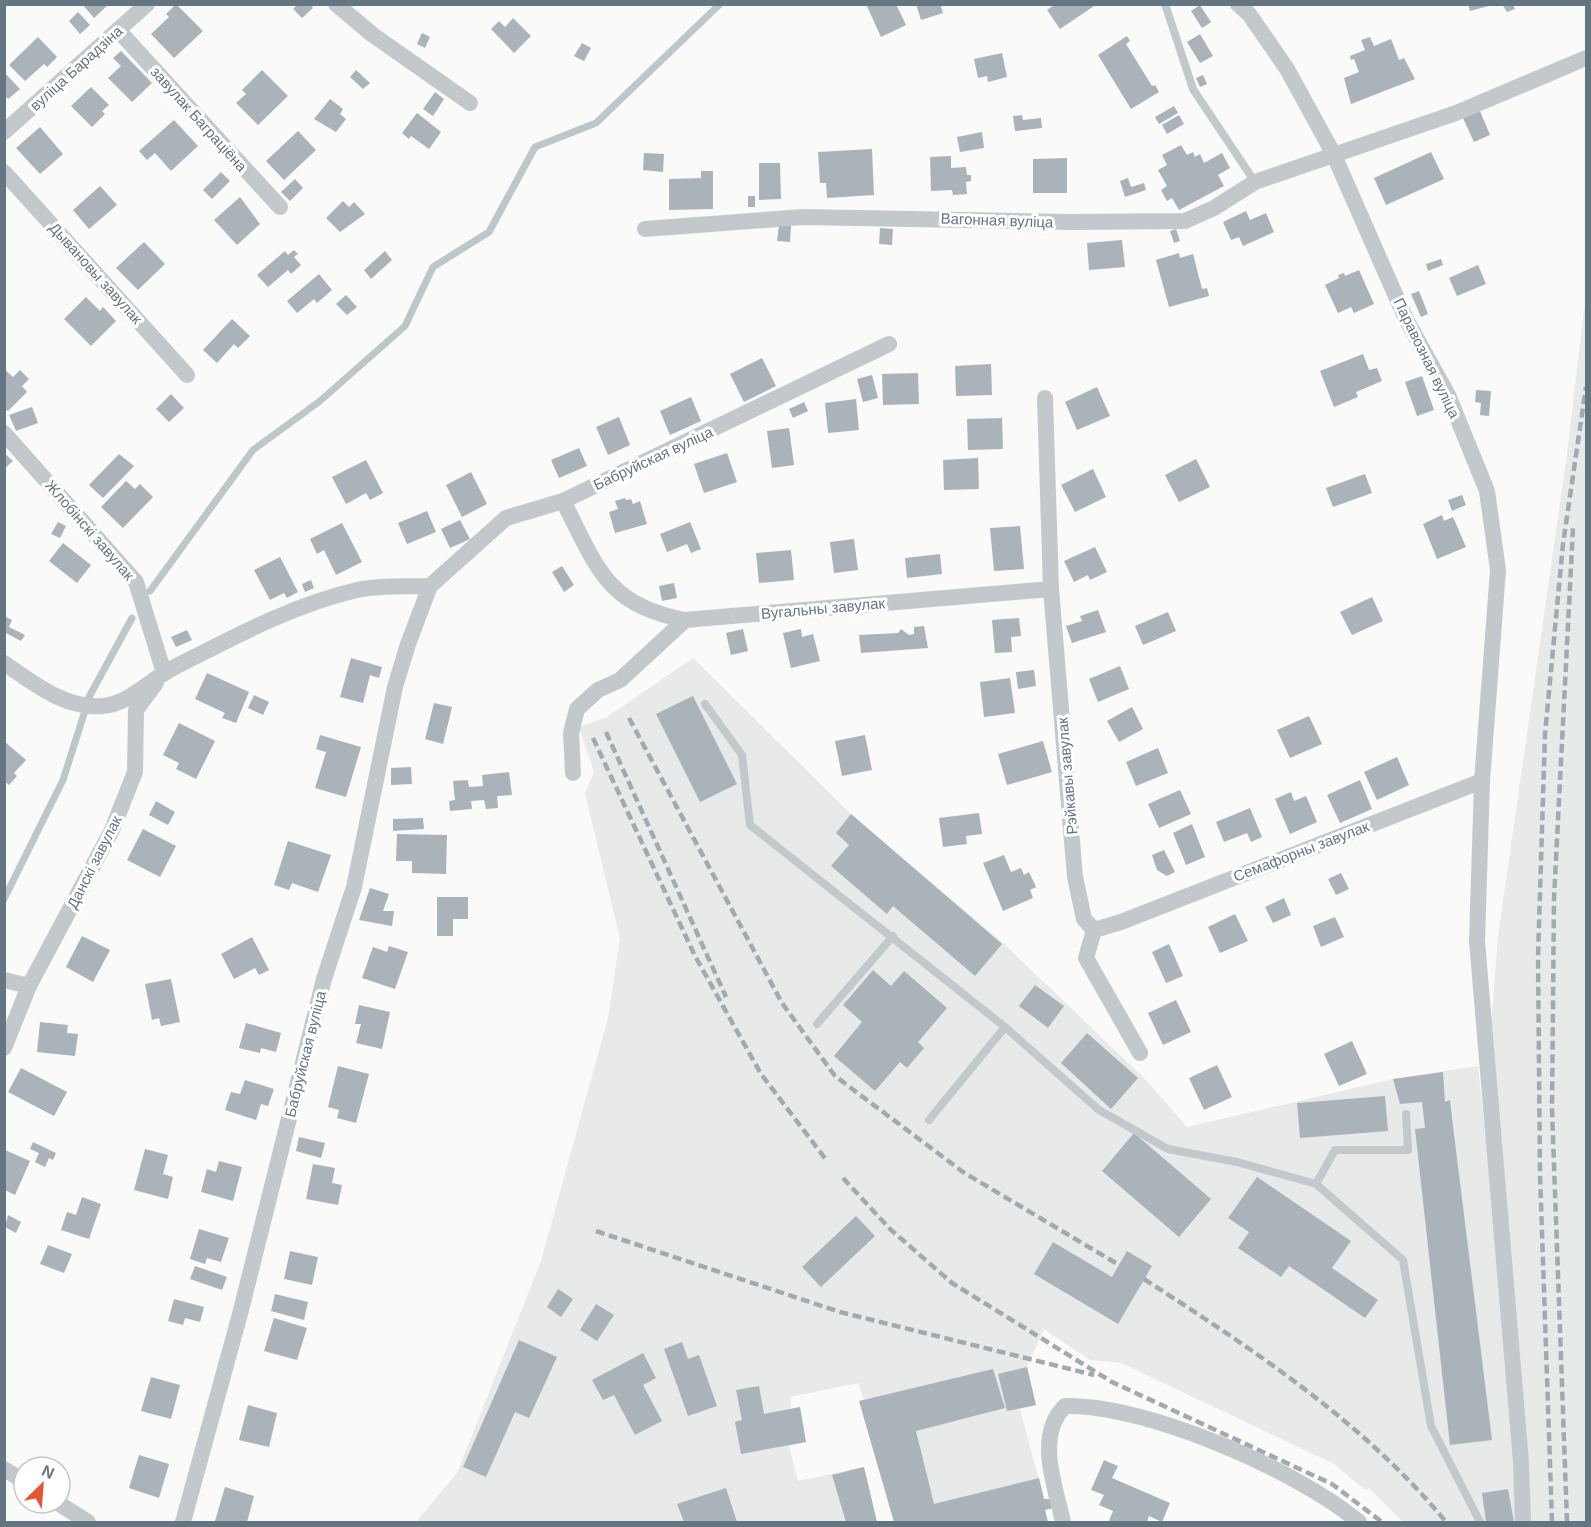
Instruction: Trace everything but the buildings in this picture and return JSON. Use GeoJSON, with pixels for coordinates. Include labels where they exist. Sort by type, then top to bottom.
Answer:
{"type":"FeatureCollection","features":[{"type":"Feature","properties":{"kind":"street","name":"вуліца Барадзіна"},"geometry":{"type":"LineString","coordinates":[[4,132],[147,4]]}},
{"type":"Feature","properties":{"kind":"street"},"geometry":{"type":"LineString","coordinates":[[336,4],[374,35],[470,103]]}},
{"type":"Feature","properties":{"kind":"street","name":"Паравозная вуліца"},"geometry":{"type":"LineString","coordinates":[[1238,4],[1249,14],[1287,69],[1334,153],[1406,319],[1448,395],[1487,491],[1498,570],[1482,781],[1477,941],[1521,1462],[1523,1522]]}},
{"type":"Feature","properties":{"kind":"street","name":"завулак Баграціёна"},"geometry":{"type":"LineString","coordinates":[[118,30],[280,207]]}},
{"type":"Feature","properties":{"kind":"street","name":"Вагонная вуліца"},"geometry":{"type":"LineString","coordinates":[[645,229],[803,217],[1070,222],[1185,221],[1214,208],[1255,182],[1456,113],[1587,58]]}},
{"type":"Feature","properties":{"kind":"street","name":"Дывановы завулак"},"geometry":{"type":"LineString","coordinates":[[4,172],[187,375]]}},
{"type":"Feature","properties":{"kind":"street","name":"Бабруйская вуліца"},"geometry":{"type":"LineString","coordinates":[[183,1522],[240,1314],[324,979],[354,887],[394,687],[430,586],[506,518],[562,501],[889,344]]}},
{"type":"Feature","properties":{"kind":"street"},"geometry":{"type":"LineString","coordinates":[[1045,398],[1051,589]]}},
{"type":"Feature","properties":{"kind":"street","name":"Жлобінскі завулак"},"geometry":{"type":"LineString","coordinates":[[4,433],[136,582],[164,673]]}},
{"type":"Feature","properties":{"kind":"street","name":"Вугальны завулак"},"geometry":{"type":"LineString","coordinates":[[562,501],[605,581],[634,603],[655,614],[685,620],[1051,589]]}},
{"type":"Feature","properties":{"kind":"street"},"geometry":{"type":"LineString","coordinates":[[4,663],[70,704],[103,706],[127,698],[164,673],[257,626],[313,604],[357,590],[382,586],[430,586]]}},
{"type":"Feature","properties":{"kind":"street","name":"Рэйкавы завулак"},"geometry":{"type":"LineString","coordinates":[[1051,589],[1076,877],[1083,919],[1094,930]]}},
{"type":"Feature","properties":{"kind":"street"},"geometry":{"type":"LineString","coordinates":[[573,773],[571,734],[577,710],[598,690],[620,680],[685,620]]}},
{"type":"Feature","properties":{"kind":"street","name":"Данскі завулак"},"geometry":{"type":"LineString","coordinates":[[4,1048],[29,986],[112,830],[135,772],[136,710],[164,673]]}},
{"type":"Feature","properties":{"kind":"street","name":"Семафорны завулак"},"geometry":{"type":"LineString","coordinates":[[1094,930],[1121,922],[1482,781]]}},
{"type":"Feature","properties":{"kind":"street"},"geometry":{"type":"LineString","coordinates":[[1094,930],[1086,958],[1140,1053]]}},
{"type":"Feature","properties":{"kind":"street"},"geometry":{"type":"LineString","coordinates":[[4,980],[29,986]]}},
{"type":"Feature","properties":{"kind":"street"},"geometry":{"type":"LineString","coordinates":[[1063,1522],[1047,1446],[1054,1418],[1065,1406],[1089,1405],[1152,1420],[1219,1445],[1310,1487],[1359,1522]]}},
{"type":"Feature","properties":{"kind":"street"},"geometry":{"type":"LineString","coordinates":[[72,1512],[88,1522]]}},
{"type":"Feature","properties":{"kind":"lane"},"geometry":{"type":"LineString","coordinates":[[1165,4],[1193,88],[1255,182]]}},
{"type":"Feature","properties":{"kind":"lane"},"geometry":{"type":"LineString","coordinates":[[705,704],[742,755],[750,825],[1005,1027],[1100,1110],[1168,1149],[1237,1162],[1316,1184],[1403,1260],[1431,1426],[1480,1522]]}},
{"type":"Feature","properties":{"kind":"lane"},"geometry":{"type":"LineString","coordinates":[[817,1023],[893,936]]}},
{"type":"Feature","properties":{"kind":"lane"},"geometry":{"type":"LineString","coordinates":[[929,1120],[1005,1027]]}},
{"type":"Feature","properties":{"kind":"lane"},"geometry":{"type":"LineString","coordinates":[[1316,1184],[1335,1150],[1408,1150],[1406,1114]]}},
{"type":"Feature","properties":{"kind":"shaded area"},"geometry":{"type":"Polygon","coordinates":[[[1586,293],[1586,1522],[1403,1522],[1369,1488],[1365,1490],[1334,1464],[1121,1363],[1090,1360],[1044,1329],[1027,1367],[1036,1405],[1020,1409],[1044,1499],[1051,1499],[1053,1508],[1045,1510],[1048,1522],[894,1522],[859,1401],[864,1400],[858,1383],[790,1397],[791,1409],[800,1407],[806,1442],[789,1446],[798,1481],[864,1467],[877,1522],[416,1522],[457,1473],[541,1261],[608,1018],[620,939],[585,793],[594,772],[579,727],[607,717],[693,658],[851,814],[1003,943],[1146,1080],[1187,1127],[1393,1079],[1478,1066],[1488,1157],[1488,1064],[1498,936],[1567,454],[1586,293]]]}},
{"type":"Feature","properties":{"kind":"waterway"},"geometry":{"type":"LineString","coordinates":[[150,591],[253,450],[320,401],[405,326],[433,267],[489,232],[535,147],[596,123],[720,4]]}},
{"type":"Feature","properties":{"kind":"waterway"},"geometry":{"type":"LineString","coordinates":[[89,697],[132,618]]}},
{"type":"Feature","properties":{"kind":"waterway"},"geometry":{"type":"LineString","coordinates":[[4,899],[63,780],[84,714]]}},
{"type":"Feature","properties":{"kind":"railway"},"geometry":{"type":"LineString","coordinates":[[1552,1522],[1540,1174],[1538,957],[1545,734],[1563,544],[1586,387]]}},
{"type":"Feature","properties":{"kind":"railway"},"geometry":{"type":"LineString","coordinates":[[1567,1522],[1552,1110],[1554,898],[1573,528]]}},
{"type":"Feature","properties":{"kind":"railway"},"geometry":{"type":"LineString","coordinates":[[629,718],[782,1003],[835,1076],[963,1172],[1119,1265]]}},
{"type":"Feature","properties":{"kind":"railway"},"geometry":{"type":"LineString","coordinates":[[606,732],[726,997]]}},
{"type":"Feature","properties":{"kind":"railway"},"geometry":{"type":"LineString","coordinates":[[593,738],[695,956],[761,1074],[827,1161]]}},
{"type":"Feature","properties":{"kind":"railway"},"geometry":{"type":"LineString","coordinates":[[843,1178],[890,1229],[952,1283],[1112,1382],[1332,1484],[1382,1522]]}},
{"type":"Feature","properties":{"kind":"railway"},"geometry":{"type":"LineString","coordinates":[[596,1231],[840,1312],[1094,1375]]}},
{"type":"Feature","properties":{"kind":"railway"},"geometry":{"type":"LineString","coordinates":[[1144,1279],[1225,1332],[1305,1389],[1380,1452],[1446,1522]]}}]}
